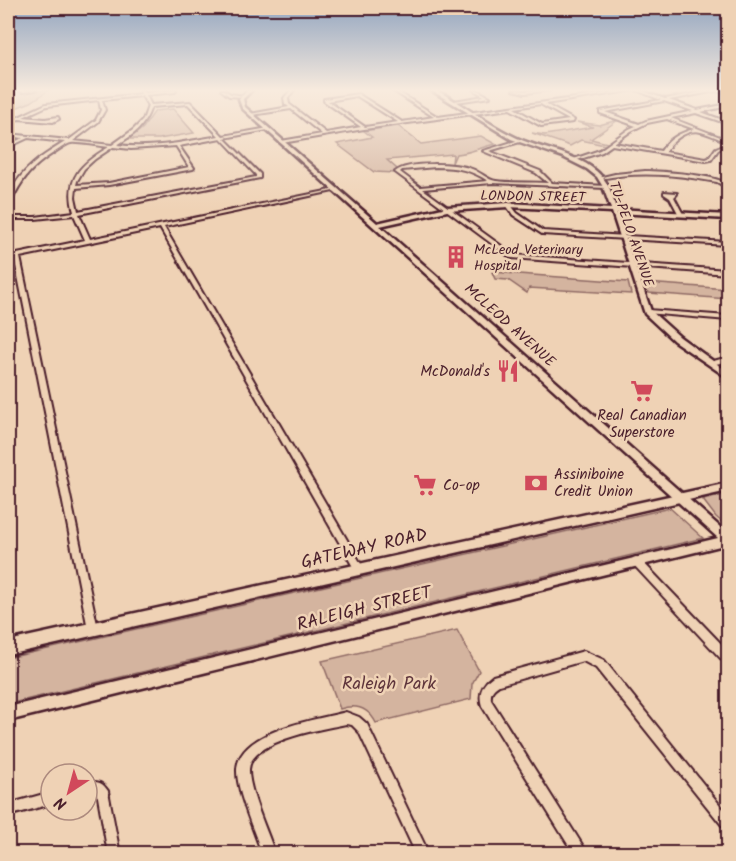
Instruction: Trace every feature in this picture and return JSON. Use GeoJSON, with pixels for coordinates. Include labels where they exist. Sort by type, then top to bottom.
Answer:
{"type":"FeatureCollection","features":[{"type":"Feature","properties":{"kind":"main road","name":"GATEWAY ROAD"},"geometry":{"type":"LineString","coordinates":[[8,648],[729,487]]}},
{"type":"Feature","properties":{"kind":"street"},"geometry":{"type":"LineString","coordinates":[[8,204],[16,184],[27,170],[40,158],[83,130]]}},
{"type":"Feature","properties":{"kind":"street"},"geometry":{"type":"LineString","coordinates":[[88,241],[73,199],[74,187],[86,165],[136,130]]}},
{"type":"Feature","properties":{"kind":"street"},"geometry":{"type":"LineString","coordinates":[[8,218],[35,219],[77,213],[258,178],[258,175],[215,130]]}},
{"type":"Feature","properties":{"kind":"street"},"geometry":{"type":"LineString","coordinates":[[8,135],[110,147],[154,147],[261,130]]}},
{"type":"Feature","properties":{"kind":"street","name":"MCLEOD AVENUE"},"geometry":{"type":"LineString","coordinates":[[269,130],[729,540]]}},
{"type":"Feature","properties":{"kind":"street"},"geometry":{"type":"LineString","coordinates":[[320,130],[326,135]]}},
{"type":"Feature","properties":{"kind":"street"},"geometry":{"type":"LineString","coordinates":[[282,142],[352,130]]}},
{"type":"Feature","properties":{"kind":"street","name":"TU-PELO AVENUE"},"geometry":{"type":"LineString","coordinates":[[502,130],[519,141],[575,160],[600,178],[606,187],[648,312],[663,328],[729,375]]}},
{"type":"Feature","properties":{"kind":"street"},"geometry":{"type":"LineString","coordinates":[[575,160],[612,144],[631,130]]}},
{"type":"Feature","properties":{"kind":"street"},"geometry":{"type":"LineString","coordinates":[[662,153],[668,143],[676,137],[696,130]]}},
{"type":"Feature","properties":{"kind":"street"},"geometry":{"type":"LineString","coordinates":[[702,130],[729,143]]}},
{"type":"Feature","properties":{"kind":"street"},"geometry":{"type":"LineString","coordinates":[[11,145],[27,137]]}},
{"type":"Feature","properties":{"kind":"street"},"geometry":{"type":"LineString","coordinates":[[519,141],[484,151],[538,172],[550,183]]}},
{"type":"Feature","properties":{"kind":"street"},"geometry":{"type":"LineString","coordinates":[[612,144],[708,160],[717,149],[729,143]]}},
{"type":"Feature","properties":{"kind":"street"},"geometry":{"type":"LineString","coordinates":[[74,187],[192,168],[177,145]]}},
{"type":"Feature","properties":{"kind":"street"},"geometry":{"type":"LineString","coordinates":[[492,182],[451,164],[398,170],[513,257],[729,272]]}},
{"type":"Feature","properties":{"kind":"street"},"geometry":{"type":"LineString","coordinates":[[139,168],[145,177]]}},
{"type":"Feature","properties":{"kind":"street"},"geometry":{"type":"LineString","coordinates":[[600,178],[624,172],[656,172],[718,181],[729,190]]}},
{"type":"Feature","properties":{"kind":"street"},"geometry":{"type":"LineString","coordinates":[[419,188],[492,182],[606,187]]}},
{"type":"Feature","properties":{"kind":"street"},"geometry":{"type":"LineString","coordinates":[[93,629],[17,256],[336,190]]}},
{"type":"Feature","properties":{"kind":"street"},"geometry":{"type":"LineString","coordinates":[[672,198],[681,214]]}},
{"type":"Feature","properties":{"kind":"street"},"geometry":{"type":"LineString","coordinates":[[508,205],[515,214],[542,232],[729,244]]}},
{"type":"Feature","properties":{"kind":"street","name":"LONDON STREET"},"geometry":{"type":"LineString","coordinates":[[376,225],[447,209],[508,205],[729,217]]}},
{"type":"Feature","properties":{"kind":"street"},"geometry":{"type":"LineString","coordinates":[[161,226],[359,569]]}},
{"type":"Feature","properties":{"kind":"street"},"geometry":{"type":"LineString","coordinates":[[648,312],[729,318]]}},
{"type":"Feature","properties":{"kind":"street"},"geometry":{"type":"LineString","coordinates":[[712,363],[729,359]]}},
{"type":"Feature","properties":{"kind":"street","name":"RALEIGH STREET"},"geometry":{"type":"LineString","coordinates":[[8,714],[729,540]]}},
{"type":"Feature","properties":{"kind":"street"},"geometry":{"type":"LineString","coordinates":[[636,561],[729,658]]}},
{"type":"Feature","properties":{"kind":"street"},"geometry":{"type":"LineString","coordinates":[[582,854],[489,709],[484,692],[489,684],[584,656],[592,659],[600,664],[729,824]]}},
{"type":"Feature","properties":{"kind":"street"},"geometry":{"type":"LineString","coordinates":[[269,854],[245,779],[243,766],[248,752],[262,741],[346,718],[361,724],[423,854]]}},
{"type":"Feature","properties":{"kind":"street"},"geometry":{"type":"LineString","coordinates":[[99,788],[104,795],[114,854]]}},
{"type":"Feature","properties":{"kind":"street"},"geometry":{"type":"LineString","coordinates":[[8,810],[39,801]]}},
{"type":"Feature","properties":{"kind":"green space"},"geometry":{"type":"Polygon","coordinates":[[[140,130],[192,130],[194,133],[159,139],[129,139],[140,130]]]}},
{"type":"Feature","properties":{"kind":"green space"},"geometry":{"type":"Polygon","coordinates":[[[403,130],[421,144],[481,136],[495,144],[456,154],[452,163],[453,154],[387,160],[397,169],[395,173],[374,172],[337,144],[372,137],[364,131],[403,130]]]}},
{"type":"Feature","properties":{"kind":"green space"},"geometry":{"type":"Polygon","coordinates":[[[574,130],[604,130],[591,139],[611,144],[609,146],[581,140],[570,146],[532,133],[545,135],[574,130]]]}},
{"type":"Feature","properties":{"kind":"green space"},"geometry":{"type":"Polygon","coordinates":[[[492,272],[628,282],[631,294],[529,288],[527,293],[508,280],[495,279],[492,272]]]}},
{"type":"Feature","properties":{"kind":"green space"},"geometry":{"type":"Polygon","coordinates":[[[646,283],[728,289],[728,299],[649,293],[646,283]]]}},
{"type":"Feature","properties":{"kind":"green space"},"geometry":{"type":"Polygon","coordinates":[[[728,494],[728,527],[716,517],[703,500],[728,494]]]}},
{"type":"Feature","properties":{"kind":"green space"},"geometry":{"type":"Polygon","coordinates":[[[670,508],[703,538],[8,704],[8,658],[670,508]]]}},
{"type":"Feature","properties":{"kind":"green space","name":"Raleigh Park"},"geometry":{"type":"Polygon","coordinates":[[[457,630],[479,671],[472,684],[471,699],[376,723],[369,713],[361,708],[340,709],[322,661],[457,630]]]}},
{"type":"Feature","properties":{"kind":"place","name":"McLeod Veterinary Hospital"},"geometry":{"type":"Point","coordinates":[456,257]}},
{"type":"Feature","properties":{"kind":"place","name":"McDonald's"},"geometry":{"type":"Point","coordinates":[508,371]}},
{"type":"Feature","properties":{"kind":"place","name":"Real Canadian Superstore"},"geometry":{"type":"Point","coordinates":[642,391]}},
{"type":"Feature","properties":{"kind":"place","name":"Assiniboine Credit Union"},"geometry":{"type":"Point","coordinates":[536,483]}},
{"type":"Feature","properties":{"kind":"place","name":"Co-op"},"geometry":{"type":"Point","coordinates":[425,485]}}]}
